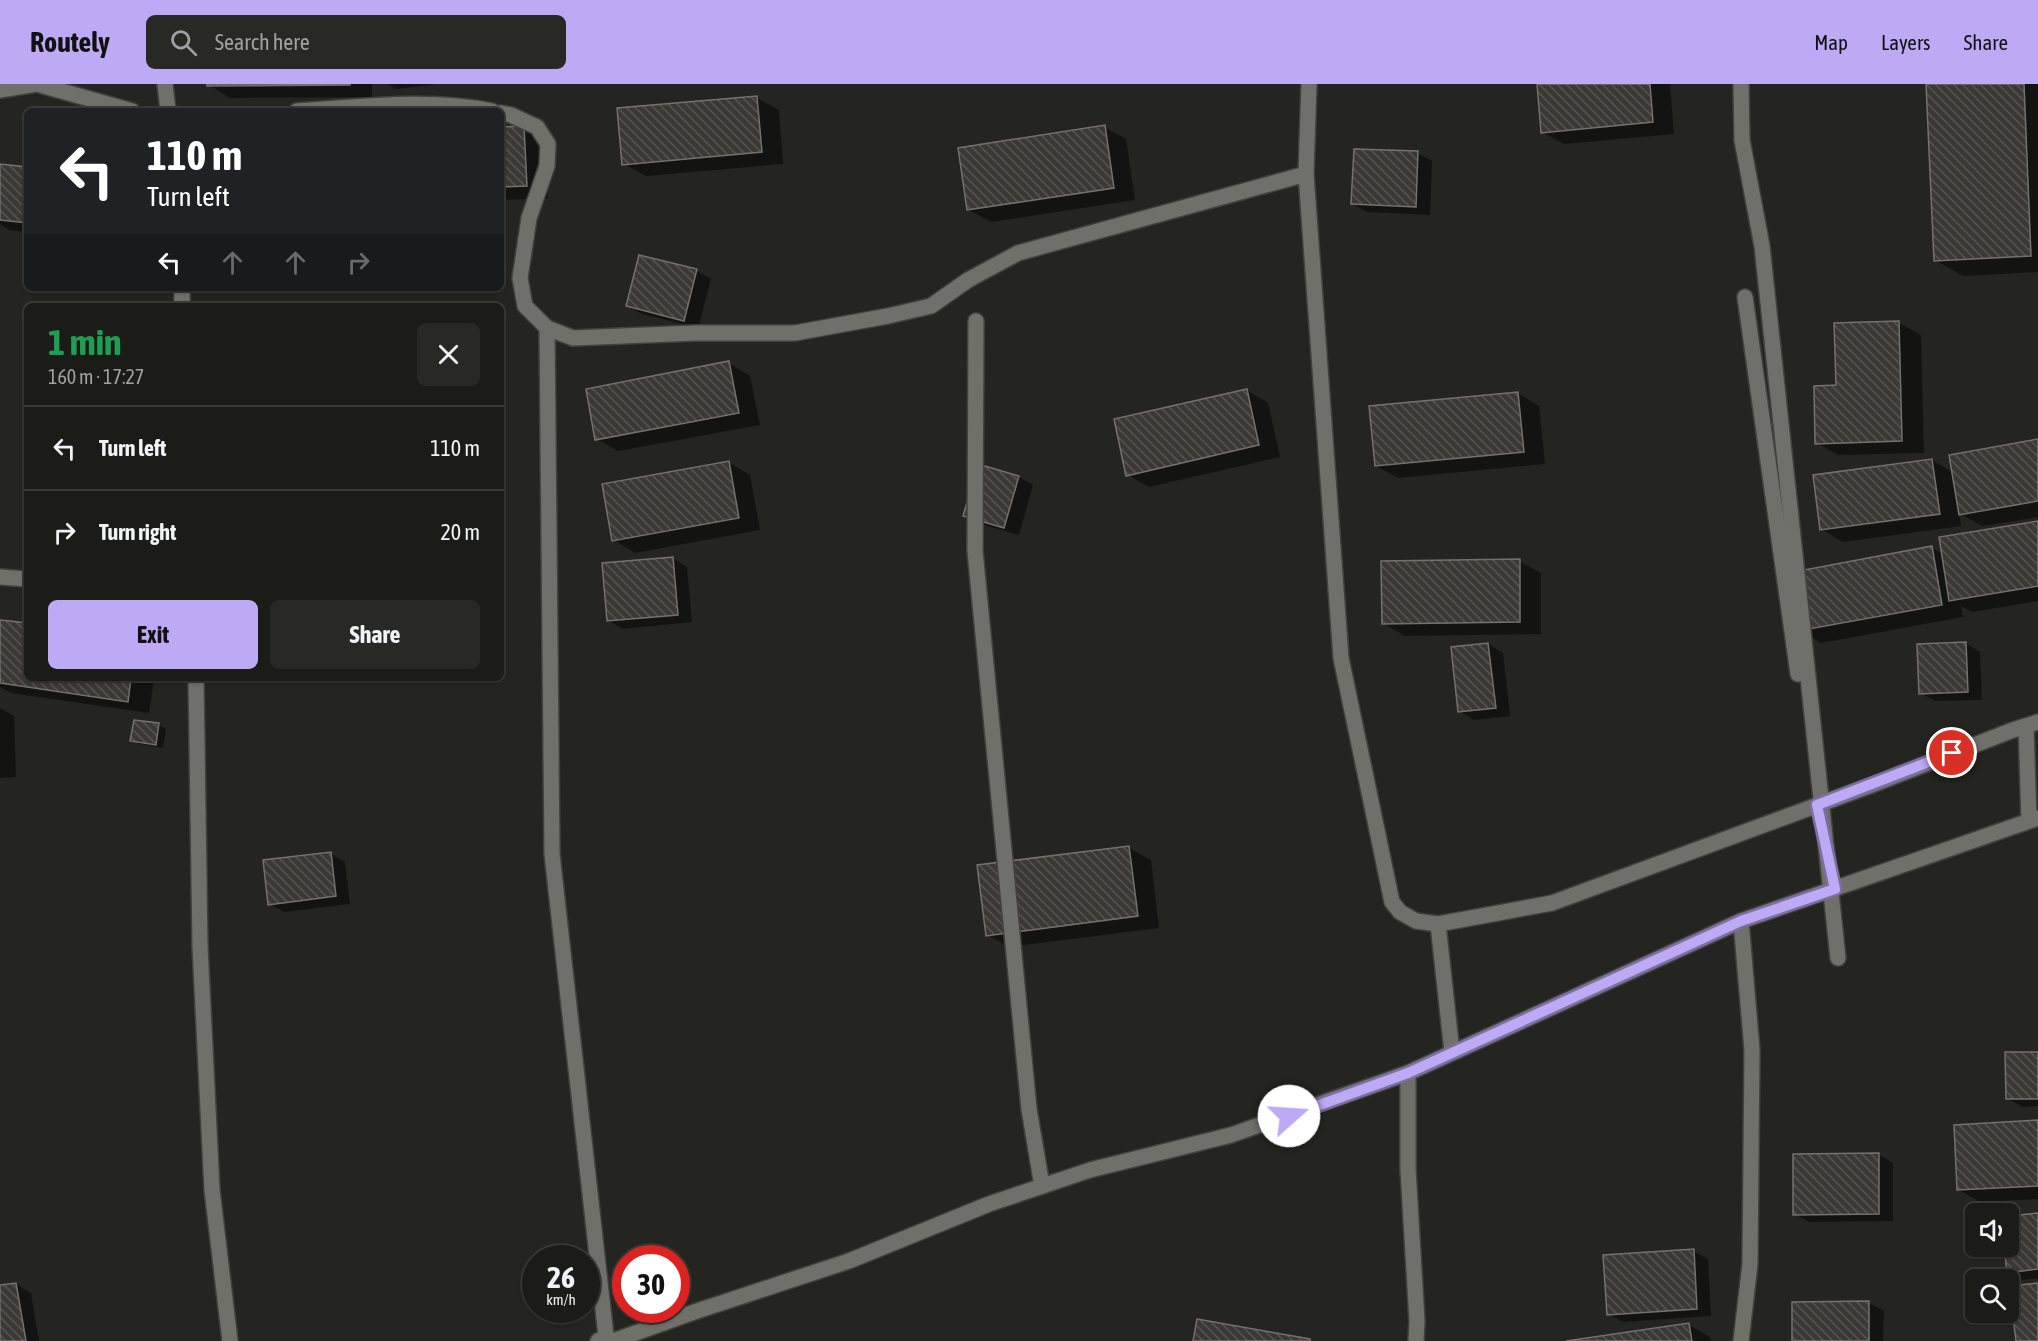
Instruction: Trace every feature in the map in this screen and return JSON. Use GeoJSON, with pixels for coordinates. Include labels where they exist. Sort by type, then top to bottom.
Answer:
{"type":"FeatureCollection","features":[{"type":"Feature","properties":{"kind":"street"},"geometry":{"type":"LineString","coordinates":[[0,90],[37,84],[121,108]]}},
{"type":"Feature","properties":{"kind":"street"},"geometry":{"type":"LineString","coordinates":[[165,84],[168,108]]}},
{"type":"Feature","properties":{"kind":"street"},"geometry":{"type":"LineString","coordinates":[[613,1341],[849,1261],[989,1204],[1042,1186],[1090,1170],[1231,1135],[1408,1073],[1741,921],[2034,819],[2032,724],[1552,903],[1438,924],[1416,921],[1400,912],[1392,902],[1341,658],[1306,174],[1309,84]]}},
{"type":"Feature","properties":{"kind":"street"},"geometry":{"type":"LineString","coordinates":[[1741,84],[1742,140],[1762,246],[1839,958]]}},
{"type":"Feature","properties":{"kind":"street"},"geometry":{"type":"LineString","coordinates":[[352,108],[407,105],[479,108]]}},
{"type":"Feature","properties":{"kind":"street"},"geometry":{"type":"LineString","coordinates":[[504,114],[537,126],[548,144],[547,166],[529,218],[520,278],[525,306],[547,328],[573,338],[696,333],[795,333],[888,316],[931,306],[969,280],[1018,253],[1306,174]]}},
{"type":"Feature","properties":{"kind":"street"},"geometry":{"type":"LineString","coordinates":[[1745,297],[1839,958]]}},
{"type":"Feature","properties":{"kind":"street"},"geometry":{"type":"LineString","coordinates":[[976,321],[975,551],[1029,1109],[1042,1186]]}},
{"type":"Feature","properties":{"kind":"street"},"geometry":{"type":"LineString","coordinates":[[547,328],[552,854],[606,1336],[598,1341]]}},
{"type":"Feature","properties":{"kind":"street"},"geometry":{"type":"LineString","coordinates":[[0,577],[24,579]]}},
{"type":"Feature","properties":{"kind":"street"},"geometry":{"type":"LineString","coordinates":[[196,681],[200,946],[211,1178],[230,1341]]}},
{"type":"Feature","properties":{"kind":"street"},"geometry":{"type":"LineString","coordinates":[[1817,805],[1839,958]]}},
{"type":"Feature","properties":{"kind":"street"},"geometry":{"type":"LineString","coordinates":[[1817,805],[1835,889]]}},
{"type":"Feature","properties":{"kind":"street"},"geometry":{"type":"LineString","coordinates":[[1741,921],[1752,1062],[1750,1264],[1741,1341]]}},
{"type":"Feature","properties":{"kind":"street"},"geometry":{"type":"LineString","coordinates":[[1438,924],[1452,1052]]}},
{"type":"Feature","properties":{"kind":"street"},"geometry":{"type":"LineString","coordinates":[[1408,1073],[1408,1169],[1417,1321],[1416,1341]]}},
{"type":"Feature","properties":{"kind":"building"},"geometry":{"type":"Polygon","coordinates":[[[207,84],[350,84],[350,85],[207,86],[207,84]]]}},
{"type":"Feature","properties":{"kind":"building"},"geometry":{"type":"Polygon","coordinates":[[[1537,84],[1650,84],[1653,122],[1541,133],[1537,84]]]}},
{"type":"Feature","properties":{"kind":"building"},"geometry":{"type":"Polygon","coordinates":[[[1926,84],[2024,84],[2031,256],[1934,261],[1926,84]]]}},
{"type":"Feature","properties":{"kind":"building"},"geometry":{"type":"Polygon","coordinates":[[[757,96],[762,152],[622,165],[617,108],[757,96]]]}},
{"type":"Feature","properties":{"kind":"building"},"geometry":{"type":"Polygon","coordinates":[[[1105,125],[1114,188],[967,210],[958,148],[1105,125]]]}},
{"type":"Feature","properties":{"kind":"building"},"geometry":{"type":"Polygon","coordinates":[[[524,126],[527,186],[504,187],[504,127],[524,126]]]}},
{"type":"Feature","properties":{"kind":"building"},"geometry":{"type":"Polygon","coordinates":[[[1354,149],[1418,151],[1416,207],[1351,204],[1354,149]]]}},
{"type":"Feature","properties":{"kind":"building"},"geometry":{"type":"Polygon","coordinates":[[[0,164],[24,167],[24,223],[0,220],[0,164]]]}},
{"type":"Feature","properties":{"kind":"building"},"geometry":{"type":"Polygon","coordinates":[[[639,255],[697,269],[684,321],[626,306],[639,255]]]}},
{"type":"Feature","properties":{"kind":"building"},"geometry":{"type":"Polygon","coordinates":[[[1899,321],[1902,441],[1815,444],[1814,386],[1836,385],[1834,323],[1899,321]]]}},
{"type":"Feature","properties":{"kind":"building"},"geometry":{"type":"Polygon","coordinates":[[[729,361],[739,413],[595,440],[586,389],[729,361]]]}},
{"type":"Feature","properties":{"kind":"building"},"geometry":{"type":"Polygon","coordinates":[[[1247,389],[1259,445],[1126,476],[1114,419],[1247,389]]]}},
{"type":"Feature","properties":{"kind":"building"},"geometry":{"type":"Polygon","coordinates":[[[1518,392],[1524,452],[1375,466],[1369,406],[1518,392]]]}},
{"type":"Feature","properties":{"kind":"building"},"geometry":{"type":"Polygon","coordinates":[[[2038,439],[2038,501],[1959,515],[1949,455],[2038,439]]]}},
{"type":"Feature","properties":{"kind":"building"},"geometry":{"type":"Polygon","coordinates":[[[1932,459],[1940,514],[1820,530],[1813,475],[1932,459]]]}},
{"type":"Feature","properties":{"kind":"building"},"geometry":{"type":"Polygon","coordinates":[[[729,461],[739,518],[612,541],[602,484],[729,461]]]}},
{"type":"Feature","properties":{"kind":"building"},"geometry":{"type":"Polygon","coordinates":[[[978,464],[1019,476],[1004,528],[963,516],[978,464]]]}},
{"type":"Feature","properties":{"kind":"building"},"geometry":{"type":"Polygon","coordinates":[[[2038,521],[2038,586],[1949,601],[1939,537],[2038,521]]]}},
{"type":"Feature","properties":{"kind":"building"},"geometry":{"type":"Polygon","coordinates":[[[1932,546],[1942,605],[1798,631],[1788,573],[1932,546]]]}},
{"type":"Feature","properties":{"kind":"building"},"geometry":{"type":"Polygon","coordinates":[[[673,557],[678,615],[607,621],[602,563],[673,557]]]}},
{"type":"Feature","properties":{"kind":"building"},"geometry":{"type":"Polygon","coordinates":[[[1520,559],[1520,622],[1382,624],[1381,561],[1520,559]]]}},
{"type":"Feature","properties":{"kind":"building"},"geometry":{"type":"Polygon","coordinates":[[[0,620],[24,623],[24,681],[131,681],[128,702],[0,683],[0,620]]]}},
{"type":"Feature","properties":{"kind":"building"},"geometry":{"type":"Polygon","coordinates":[[[1966,642],[1968,692],[1919,694],[1917,644],[1966,642]]]}},
{"type":"Feature","properties":{"kind":"building"},"geometry":{"type":"Polygon","coordinates":[[[1488,643],[1496,708],[1458,712],[1451,647],[1488,643]]]}},
{"type":"Feature","properties":{"kind":"building"},"geometry":{"type":"Polygon","coordinates":[[[134,720],[159,723],[156,745],[130,741],[134,720]]]}},
{"type":"Feature","properties":{"kind":"building"},"geometry":{"type":"Polygon","coordinates":[[[1129,846],[1138,916],[986,936],[977,865],[1129,846]]]}},
{"type":"Feature","properties":{"kind":"building"},"geometry":{"type":"Polygon","coordinates":[[[331,852],[336,896],[268,905],[263,860],[331,852]]]}},
{"type":"Feature","properties":{"kind":"building"},"geometry":{"type":"Polygon","coordinates":[[[2005,1052],[2038,1052],[2038,1099],[2006,1099],[2005,1052]]]}},
{"type":"Feature","properties":{"kind":"building"},"geometry":{"type":"Polygon","coordinates":[[[2038,1120],[2038,1186],[1957,1190],[1954,1125],[2038,1120]]]}},
{"type":"Feature","properties":{"kind":"building"},"geometry":{"type":"Polygon","coordinates":[[[1879,1153],[1879,1214],[1793,1215],[1793,1154],[1879,1153]]]}},
{"type":"Feature","properties":{"kind":"building"},"geometry":{"type":"Polygon","coordinates":[[[2038,1213],[2038,1269],[2019,1271],[2019,1269],[2007,1269],[2005,1257],[2019,1257],[2019,1215],[2038,1213]]]}},
{"type":"Feature","properties":{"kind":"building"},"geometry":{"type":"Polygon","coordinates":[[[1694,1249],[1697,1309],[1607,1315],[1603,1255],[1694,1249]]]}},
{"type":"Feature","properties":{"kind":"building"},"geometry":{"type":"Polygon","coordinates":[[[16,1283],[26,1341],[0,1341],[0,1285],[16,1283]]]}},
{"type":"Feature","properties":{"kind":"building"},"geometry":{"type":"Polygon","coordinates":[[[2038,1283],[2038,1341],[2016,1341],[2014,1323],[2019,1323],[2019,1285],[2038,1283]]]}},
{"type":"Feature","properties":{"kind":"building"},"geometry":{"type":"Polygon","coordinates":[[[1869,1301],[1869,1341],[1792,1341],[1792,1302],[1869,1301]]]}},
{"type":"Feature","properties":{"kind":"building"},"geometry":{"type":"Polygon","coordinates":[[[1197,1319],[1310,1339],[1310,1341],[1193,1341],[1197,1319]]]}},
{"type":"Feature","properties":{"kind":"building"},"geometry":{"type":"Polygon","coordinates":[[[1689,1323],[1692,1341],[1566,1341],[1689,1323]]]}},
{"type":"Feature","properties":{"kind":"route"},"geometry":{"type":"LineString","coordinates":[[1289,1116],[1408,1073],[1741,921],[1835,889],[1817,805],[1952,753]]}}]}
